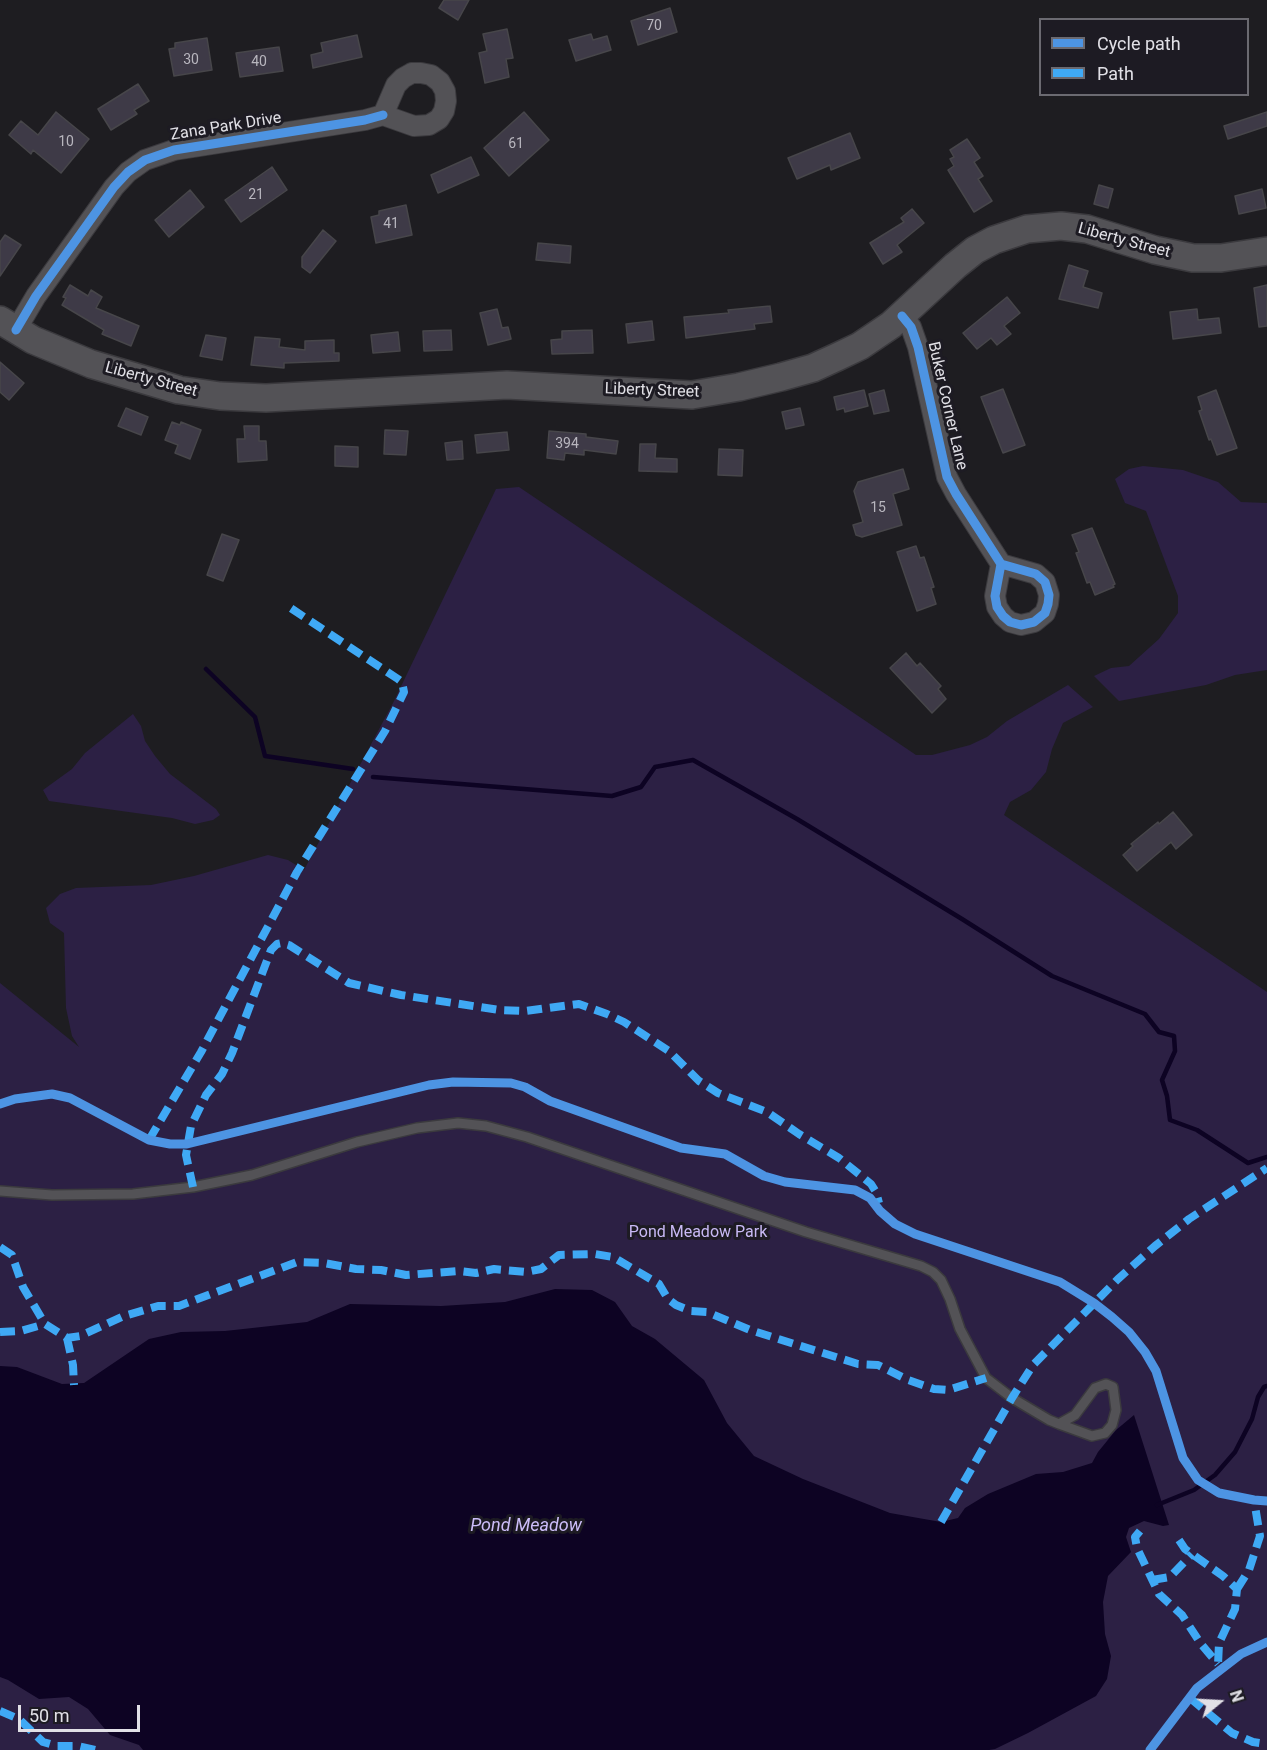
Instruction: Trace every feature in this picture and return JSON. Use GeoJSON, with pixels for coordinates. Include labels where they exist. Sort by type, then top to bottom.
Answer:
{"type":"FeatureCollection","features":[{"type":"Feature","properties":{"kind":"main road","name":"Liberty Street"},"geometry":{"type":"LineString","coordinates":[[8,325],[52,349],[90,364],[179,390],[220,396],[274,397],[507,385],[678,395],[739,387],[813,368],[860,346],[902,316],[975,250],[994,240],[1027,229],[1050,225],[1087,229],[1155,250],[1193,258],[1221,258],[1267,251]]}},
{"type":"Feature","properties":{"kind":"street","name":"Zana Park Drive"},"geometry":{"type":"LineString","coordinates":[[8,325],[36,297],[114,187],[128,172],[145,160],[174,150],[365,120],[383,115]]}},
{"type":"Feature","properties":{"kind":"street","name":"Buker Corner Lane"},"geometry":{"type":"LineString","coordinates":[[902,316],[911,327],[918,347],[947,477],[1001,564]]}},
{"type":"Feature","properties":{"kind":"lane"},"geometry":{"type":"LineString","coordinates":[[0,1191],[52,1195],[133,1194],[193,1186],[252,1175],[357,1142],[417,1128],[458,1123],[486,1126],[527,1137],[806,1232],[921,1266],[933,1272],[950,1299],[960,1329],[986,1378],[1012,1398],[1059,1424],[1092,1436],[1105,1433],[1112,1425],[1116,1410],[1113,1387],[1106,1384],[1095,1388],[1075,1415],[1059,1424]]}},
{"type":"Feature","properties":{"kind":"green space"},"geometry":{"type":"Polygon","coordinates":[[[1143,466],[1183,470],[1218,482],[1241,502],[1267,503],[1267,670],[1235,675],[1206,685],[1119,701],[1094,676],[1111,668],[1129,666],[1159,639],[1178,613],[1178,596],[1146,511],[1125,503],[1115,479],[1129,469],[1143,466]]]}},
{"type":"Feature","properties":{"kind":"green space","name":"Pond Meadow Park"},"geometry":{"type":"Polygon","coordinates":[[[519,487],[916,755],[932,755],[970,745],[987,737],[1007,721],[1068,685],[1093,707],[1063,723],[1052,749],[1046,772],[1031,790],[1010,802],[1004,815],[1267,992],[1267,1750],[0,1750],[0,983],[79,1047],[72,1036],[66,1008],[64,933],[50,923],[46,908],[60,894],[76,888],[151,885],[194,876],[268,855],[288,860],[304,870],[393,703],[496,489],[519,487]]]}},
{"type":"Feature","properties":{"kind":"green space"},"geometry":{"type":"Polygon","coordinates":[[[133,714],[141,726],[145,741],[170,774],[216,809],[220,815],[213,820],[195,824],[172,818],[49,801],[43,790],[72,769],[85,753],[133,714]]]}},
{"type":"Feature","properties":{"kind":"water","name":"Pond Meadow"},"geometry":{"type":"Polygon","coordinates":[[[555,1289],[592,1290],[615,1302],[632,1326],[655,1339],[704,1380],[727,1423],[754,1456],[803,1479],[890,1513],[941,1522],[958,1518],[965,1508],[988,1494],[1036,1474],[1063,1472],[1092,1463],[1116,1430],[1134,1415],[1169,1525],[1163,1526],[1144,1521],[1129,1528],[1126,1537],[1131,1552],[1108,1576],[1103,1602],[1105,1634],[1111,1656],[1107,1679],[1096,1696],[1028,1733],[989,1750],[143,1750],[139,1745],[110,1735],[88,1709],[69,1697],[39,1699],[0,1677],[0,1366],[17,1367],[62,1384],[84,1383],[149,1339],[181,1332],[225,1331],[307,1322],[350,1304],[441,1306],[505,1302],[555,1289]]]}},
{"type":"Feature","properties":{"kind":"building"},"geometry":{"type":"Polygon","coordinates":[[[444,0],[469,0],[458,20],[439,8],[444,0]]]}},
{"type":"Feature","properties":{"kind":"building"},"geometry":{"type":"Polygon","coordinates":[[[670,8],[677,32],[638,45],[631,21],[670,8]]]}},
{"type":"Feature","properties":{"kind":"building"},"geometry":{"type":"Polygon","coordinates":[[[507,29],[513,58],[506,59],[509,77],[485,83],[479,53],[487,51],[483,34],[507,29]]]}},
{"type":"Feature","properties":{"kind":"building"},"geometry":{"type":"Polygon","coordinates":[[[591,34],[593,40],[607,36],[611,50],[576,61],[569,40],[591,34]]]}},
{"type":"Feature","properties":{"kind":"building"},"geometry":{"type":"Polygon","coordinates":[[[357,35],[362,57],[313,68],[311,55],[323,52],[321,43],[357,35]]]}},
{"type":"Feature","properties":{"kind":"building"},"geometry":{"type":"Polygon","coordinates":[[[207,38],[212,70],[174,76],[169,49],[175,48],[175,43],[207,38]]]}},
{"type":"Feature","properties":{"kind":"building"},"geometry":{"type":"Polygon","coordinates":[[[279,47],[283,71],[240,77],[236,53],[279,47]]]}},
{"type":"Feature","properties":{"kind":"building"},"geometry":{"type":"Polygon","coordinates":[[[138,84],[149,101],[134,110],[137,114],[111,130],[98,109],[138,84]]]}},
{"type":"Feature","properties":{"kind":"building"},"geometry":{"type":"Polygon","coordinates":[[[56,112],[89,139],[61,173],[33,150],[31,154],[9,135],[21,121],[38,135],[56,112]]]}},
{"type":"Feature","properties":{"kind":"building"},"geometry":{"type":"Polygon","coordinates":[[[524,112],[549,140],[509,176],[484,148],[524,112]]]}},
{"type":"Feature","properties":{"kind":"building"},"geometry":{"type":"Polygon","coordinates":[[[1267,112],[1267,126],[1228,139],[1224,126],[1267,112]]]}},
{"type":"Feature","properties":{"kind":"building"},"geometry":{"type":"Polygon","coordinates":[[[850,133],[860,158],[831,170],[830,165],[797,179],[788,158],[850,133]]]}},
{"type":"Feature","properties":{"kind":"building"},"geometry":{"type":"Polygon","coordinates":[[[967,139],[980,158],[974,162],[983,176],[978,179],[992,201],[974,212],[948,170],[954,166],[950,159],[954,157],[950,150],[967,139]]]}},
{"type":"Feature","properties":{"kind":"building"},"geometry":{"type":"Polygon","coordinates":[[[471,157],[479,175],[438,193],[431,175],[471,157]]]}},
{"type":"Feature","properties":{"kind":"building"},"geometry":{"type":"Polygon","coordinates":[[[272,167],[287,190],[241,222],[225,200],[272,167]]]}},
{"type":"Feature","properties":{"kind":"building"},"geometry":{"type":"Polygon","coordinates":[[[1099,185],[1113,189],[1108,208],[1094,204],[1099,185]]]}},
{"type":"Feature","properties":{"kind":"building"},"geometry":{"type":"Polygon","coordinates":[[[1262,189],[1266,208],[1239,214],[1235,196],[1262,189]]]}},
{"type":"Feature","properties":{"kind":"building"},"geometry":{"type":"Polygon","coordinates":[[[190,190],[204,207],[169,237],[155,220],[190,190]]]}},
{"type":"Feature","properties":{"kind":"building"},"geometry":{"type":"Polygon","coordinates":[[[406,205],[412,235],[376,243],[371,217],[379,215],[379,211],[406,205]]]}},
{"type":"Feature","properties":{"kind":"building"},"geometry":{"type":"Polygon","coordinates":[[[912,209],[924,223],[897,245],[902,252],[883,264],[870,243],[904,222],[901,218],[912,209]]]}},
{"type":"Feature","properties":{"kind":"building"},"geometry":{"type":"Polygon","coordinates":[[[323,230],[336,241],[310,273],[302,267],[302,257],[323,230]]]}},
{"type":"Feature","properties":{"kind":"building"},"geometry":{"type":"Polygon","coordinates":[[[5,235],[21,245],[0,276],[0,242],[5,235]]]}},
{"type":"Feature","properties":{"kind":"building"},"geometry":{"type":"Polygon","coordinates":[[[538,243],[571,246],[570,263],[536,260],[538,243]]]}},
{"type":"Feature","properties":{"kind":"building"},"geometry":{"type":"Polygon","coordinates":[[[1069,265],[1088,271],[1083,287],[1102,293],[1098,308],[1059,299],[1069,265]]]}},
{"type":"Feature","properties":{"kind":"building"},"geometry":{"type":"Polygon","coordinates":[[[70,285],[88,296],[91,290],[102,297],[96,308],[139,326],[131,346],[102,334],[104,330],[62,305],[66,298],[63,297],[70,285]]]}},
{"type":"Feature","properties":{"kind":"building"},"geometry":{"type":"Polygon","coordinates":[[[1267,285],[1267,326],[1259,327],[1254,288],[1267,285]]]}},
{"type":"Feature","properties":{"kind":"building"},"geometry":{"type":"Polygon","coordinates":[[[1007,297],[1020,313],[1004,326],[1011,334],[997,345],[991,338],[977,349],[963,333],[1007,297]]]}},
{"type":"Feature","properties":{"kind":"building"},"geometry":{"type":"Polygon","coordinates":[[[770,306],[772,322],[754,324],[755,329],[686,338],[684,317],[770,306]]]}},
{"type":"Feature","properties":{"kind":"building"},"geometry":{"type":"Polygon","coordinates":[[[497,309],[502,328],[508,327],[511,339],[488,345],[480,313],[497,309]]]}},
{"type":"Feature","properties":{"kind":"building"},"geometry":{"type":"Polygon","coordinates":[[[1197,309],[1198,320],[1219,318],[1221,333],[1173,339],[1170,312],[1197,309]]]}},
{"type":"Feature","properties":{"kind":"building"},"geometry":{"type":"Polygon","coordinates":[[[652,321],[654,340],[628,343],[626,324],[652,321]]]}},
{"type":"Feature","properties":{"kind":"building"},"geometry":{"type":"Polygon","coordinates":[[[451,330],[452,350],[424,351],[423,331],[451,330]]]}},
{"type":"Feature","properties":{"kind":"building"},"geometry":{"type":"Polygon","coordinates":[[[592,330],[593,353],[552,354],[551,340],[562,339],[562,331],[592,330]]]}},
{"type":"Feature","properties":{"kind":"building"},"geometry":{"type":"Polygon","coordinates":[[[398,332],[400,351],[373,353],[371,335],[398,332]]]}},
{"type":"Feature","properties":{"kind":"building"},"geometry":{"type":"Polygon","coordinates":[[[206,335],[226,338],[222,360],[200,356],[206,335]]]}},
{"type":"Feature","properties":{"kind":"building"},"geometry":{"type":"Polygon","coordinates":[[[255,337],[280,339],[279,347],[305,350],[305,341],[334,340],[334,353],[339,353],[339,361],[284,363],[284,368],[251,365],[255,337]]]}},
{"type":"Feature","properties":{"kind":"building"},"geometry":{"type":"Polygon","coordinates":[[[0,362],[24,383],[9,400],[0,392],[0,362]]]}},
{"type":"Feature","properties":{"kind":"building"},"geometry":{"type":"Polygon","coordinates":[[[1003,389],[1025,445],[1003,453],[981,397],[1003,389]]]}},
{"type":"Feature","properties":{"kind":"building"},"geometry":{"type":"Polygon","coordinates":[[[864,390],[868,406],[845,412],[844,408],[837,410],[834,397],[864,390]]]}},
{"type":"Feature","properties":{"kind":"building"},"geometry":{"type":"Polygon","coordinates":[[[884,390],[889,411],[874,414],[869,394],[884,390]]]}},
{"type":"Feature","properties":{"kind":"building"},"geometry":{"type":"Polygon","coordinates":[[[1216,390],[1237,448],[1217,455],[1199,411],[1202,410],[1198,397],[1216,390]]]}},
{"type":"Feature","properties":{"kind":"building"},"geometry":{"type":"Polygon","coordinates":[[[126,408],[148,417],[141,435],[118,426],[126,408]]]}},
{"type":"Feature","properties":{"kind":"building"},"geometry":{"type":"Polygon","coordinates":[[[800,408],[804,425],[786,429],[782,412],[800,408]]]}},
{"type":"Feature","properties":{"kind":"building"},"geometry":{"type":"Polygon","coordinates":[[[172,422],[180,425],[181,422],[201,430],[190,459],[175,453],[178,445],[165,440],[172,422]]]}},
{"type":"Feature","properties":{"kind":"building"},"geometry":{"type":"Polygon","coordinates":[[[244,426],[259,426],[259,441],[266,441],[267,460],[238,462],[237,439],[245,439],[244,426]]]}},
{"type":"Feature","properties":{"kind":"building"},"geometry":{"type":"Polygon","coordinates":[[[385,430],[408,431],[406,455],[384,454],[385,430]]]}},
{"type":"Feature","properties":{"kind":"building"},"geometry":{"type":"Polygon","coordinates":[[[549,431],[586,434],[586,437],[618,441],[616,454],[584,450],[584,455],[565,453],[564,460],[547,458],[549,431]]]}},
{"type":"Feature","properties":{"kind":"building"},"geometry":{"type":"Polygon","coordinates":[[[507,432],[509,450],[477,453],[475,435],[507,432]]]}},
{"type":"Feature","properties":{"kind":"building"},"geometry":{"type":"Polygon","coordinates":[[[462,441],[463,459],[447,460],[445,443],[462,441]]]}},
{"type":"Feature","properties":{"kind":"building"},"geometry":{"type":"Polygon","coordinates":[[[640,444],[656,444],[655,458],[677,459],[677,472],[639,471],[640,444]]]}},
{"type":"Feature","properties":{"kind":"building"},"geometry":{"type":"Polygon","coordinates":[[[335,446],[358,447],[358,467],[335,466],[335,446]]]}},
{"type":"Feature","properties":{"kind":"building"},"geometry":{"type":"Polygon","coordinates":[[[719,449],[743,450],[742,476],[718,475],[719,449]]]}},
{"type":"Feature","properties":{"kind":"building"},"geometry":{"type":"Polygon","coordinates":[[[903,469],[909,489],[893,494],[902,525],[862,537],[856,535],[853,525],[863,522],[854,491],[858,482],[903,469]]]}},
{"type":"Feature","properties":{"kind":"building"},"geometry":{"type":"Polygon","coordinates":[[[1092,528],[1115,584],[1114,587],[1095,595],[1090,582],[1087,583],[1072,535],[1092,528]]]}},
{"type":"Feature","properties":{"kind":"building"},"geometry":{"type":"Polygon","coordinates":[[[222,534],[239,540],[223,581],[207,575],[222,534]]]}},
{"type":"Feature","properties":{"kind":"building"},"geometry":{"type":"Polygon","coordinates":[[[916,546],[920,558],[924,557],[934,587],[931,588],[936,604],[917,611],[897,552],[916,546]]]}},
{"type":"Feature","properties":{"kind":"building"},"geometry":{"type":"Polygon","coordinates":[[[906,653],[917,666],[920,663],[941,686],[938,689],[946,699],[932,713],[890,668],[906,653]]]}},
{"type":"Feature","properties":{"kind":"building"},"geometry":{"type":"Polygon","coordinates":[[[1173,812],[1192,835],[1176,849],[1171,842],[1137,871],[1123,855],[1133,846],[1131,844],[1173,812]]]}},
{"type":"Feature","properties":{"kind":"waterway"},"geometry":{"type":"LineString","coordinates":[[206,669],[255,717],[265,756],[353,769]]}},
{"type":"Feature","properties":{"kind":"waterway"},"geometry":{"type":"LineString","coordinates":[[373,777],[612,796],[641,787],[655,767],[693,760],[797,819],[1052,976],[1145,1014],[1159,1032],[1174,1036],[1175,1051],[1162,1080],[1170,1120],[1197,1130],[1248,1163],[1267,1157]]}},
{"type":"Feature","properties":{"kind":"waterway"},"geometry":{"type":"LineString","coordinates":[[1157,1505],[1194,1490],[1215,1475],[1235,1452],[1252,1419],[1258,1397],[1267,1386]]}},
{"type":"Feature","properties":{"kind":"marked path"},"geometry":{"type":"LineString","coordinates":[[149,1140],[201,1052],[297,872],[385,731],[404,692],[402,682],[398,679],[289,607]]}},
{"type":"Feature","properties":{"kind":"marked path"},"geometry":{"type":"LineString","coordinates":[[193,1187],[186,1155],[191,1126],[206,1095],[222,1074],[232,1053],[271,950],[277,944],[282,943],[289,945],[349,983],[401,995],[499,1010],[525,1011],[579,1004],[607,1014],[624,1022],[669,1051],[699,1081],[718,1093],[767,1112],[839,1158],[871,1184],[879,1203]]}},
{"type":"Feature","properties":{"kind":"marked path"},"geometry":{"type":"LineString","coordinates":[[941,1522],[1033,1365],[1118,1279],[1155,1246],[1189,1219],[1267,1168]]}},
{"type":"Feature","properties":{"kind":"marked path"},"geometry":{"type":"LineString","coordinates":[[0,1247],[12,1255],[23,1287],[45,1324],[67,1338],[80,1336],[124,1316],[158,1306],[179,1306],[297,1262],[324,1263],[406,1275],[459,1271],[476,1273],[494,1269],[526,1272],[541,1269],[559,1255],[595,1254],[613,1257],[659,1284],[668,1299],[691,1311],[707,1312],[750,1330],[858,1364],[878,1365],[908,1380],[934,1389],[948,1390],[986,1378]]}},
{"type":"Feature","properties":{"kind":"marked path"},"geometry":{"type":"LineString","coordinates":[[0,1332],[21,1331],[45,1324]]}},
{"type":"Feature","properties":{"kind":"marked path"},"geometry":{"type":"LineString","coordinates":[[67,1338],[73,1365],[74,1385]]}},
{"type":"Feature","properties":{"kind":"marked path"},"geometry":{"type":"LineString","coordinates":[[1237,1589],[1249,1570],[1260,1536],[1254,1500]]}},
{"type":"Feature","properties":{"kind":"marked path"},"geometry":{"type":"LineString","coordinates":[[1140,1531],[1135,1537],[1137,1548],[1159,1594],[1182,1615],[1201,1644],[1218,1664]]}},
{"type":"Feature","properties":{"kind":"marked path"},"geometry":{"type":"LineString","coordinates":[[1179,1540],[1185,1549],[1237,1589],[1235,1609],[1219,1643],[1218,1665]]}},
{"type":"Feature","properties":{"kind":"marked path"},"geometry":{"type":"LineString","coordinates":[[1152,1580],[1170,1577],[1192,1554]]}},
{"type":"Feature","properties":{"kind":"marked path"},"geometry":{"type":"LineString","coordinates":[[1190,1698],[1232,1733],[1253,1742],[1267,1744]]}},
{"type":"Feature","properties":{"kind":"marked path"},"geometry":{"type":"LineString","coordinates":[[0,1711],[19,1719],[43,1742],[57,1746],[78,1746],[95,1750]]}},
{"type":"Feature","properties":{"kind":"cycle path"},"geometry":{"type":"LineString","coordinates":[[16,330],[36,296],[114,187],[128,172],[145,160],[174,150],[365,120],[383,115]]}},
{"type":"Feature","properties":{"kind":"cycle path"},"geometry":{"type":"LineString","coordinates":[[902,316],[911,327],[918,347],[947,477],[1001,564],[995,596],[997,607],[1010,622],[1021,625],[1034,622],[1045,613],[1048,604],[1049,595],[1045,582],[1036,574],[1001,564]]}},
{"type":"Feature","properties":{"kind":"cycle path"},"geometry":{"type":"LineString","coordinates":[[0,1104],[15,1099],[52,1094],[70,1098],[149,1140],[187,1144],[429,1085],[453,1082],[511,1083],[525,1087],[550,1101],[681,1148],[725,1154],[764,1176],[785,1182],[855,1190],[870,1198],[880,1211],[895,1224],[915,1234],[1060,1282],[1094,1303],[1129,1332],[1145,1352],[1156,1371],[1183,1458],[1198,1480],[1219,1493],[1267,1501]]}},
{"type":"Feature","properties":{"kind":"cycle path"},"geometry":{"type":"LineString","coordinates":[[1150,1750],[1197,1688],[1241,1654],[1267,1642]]}}]}
